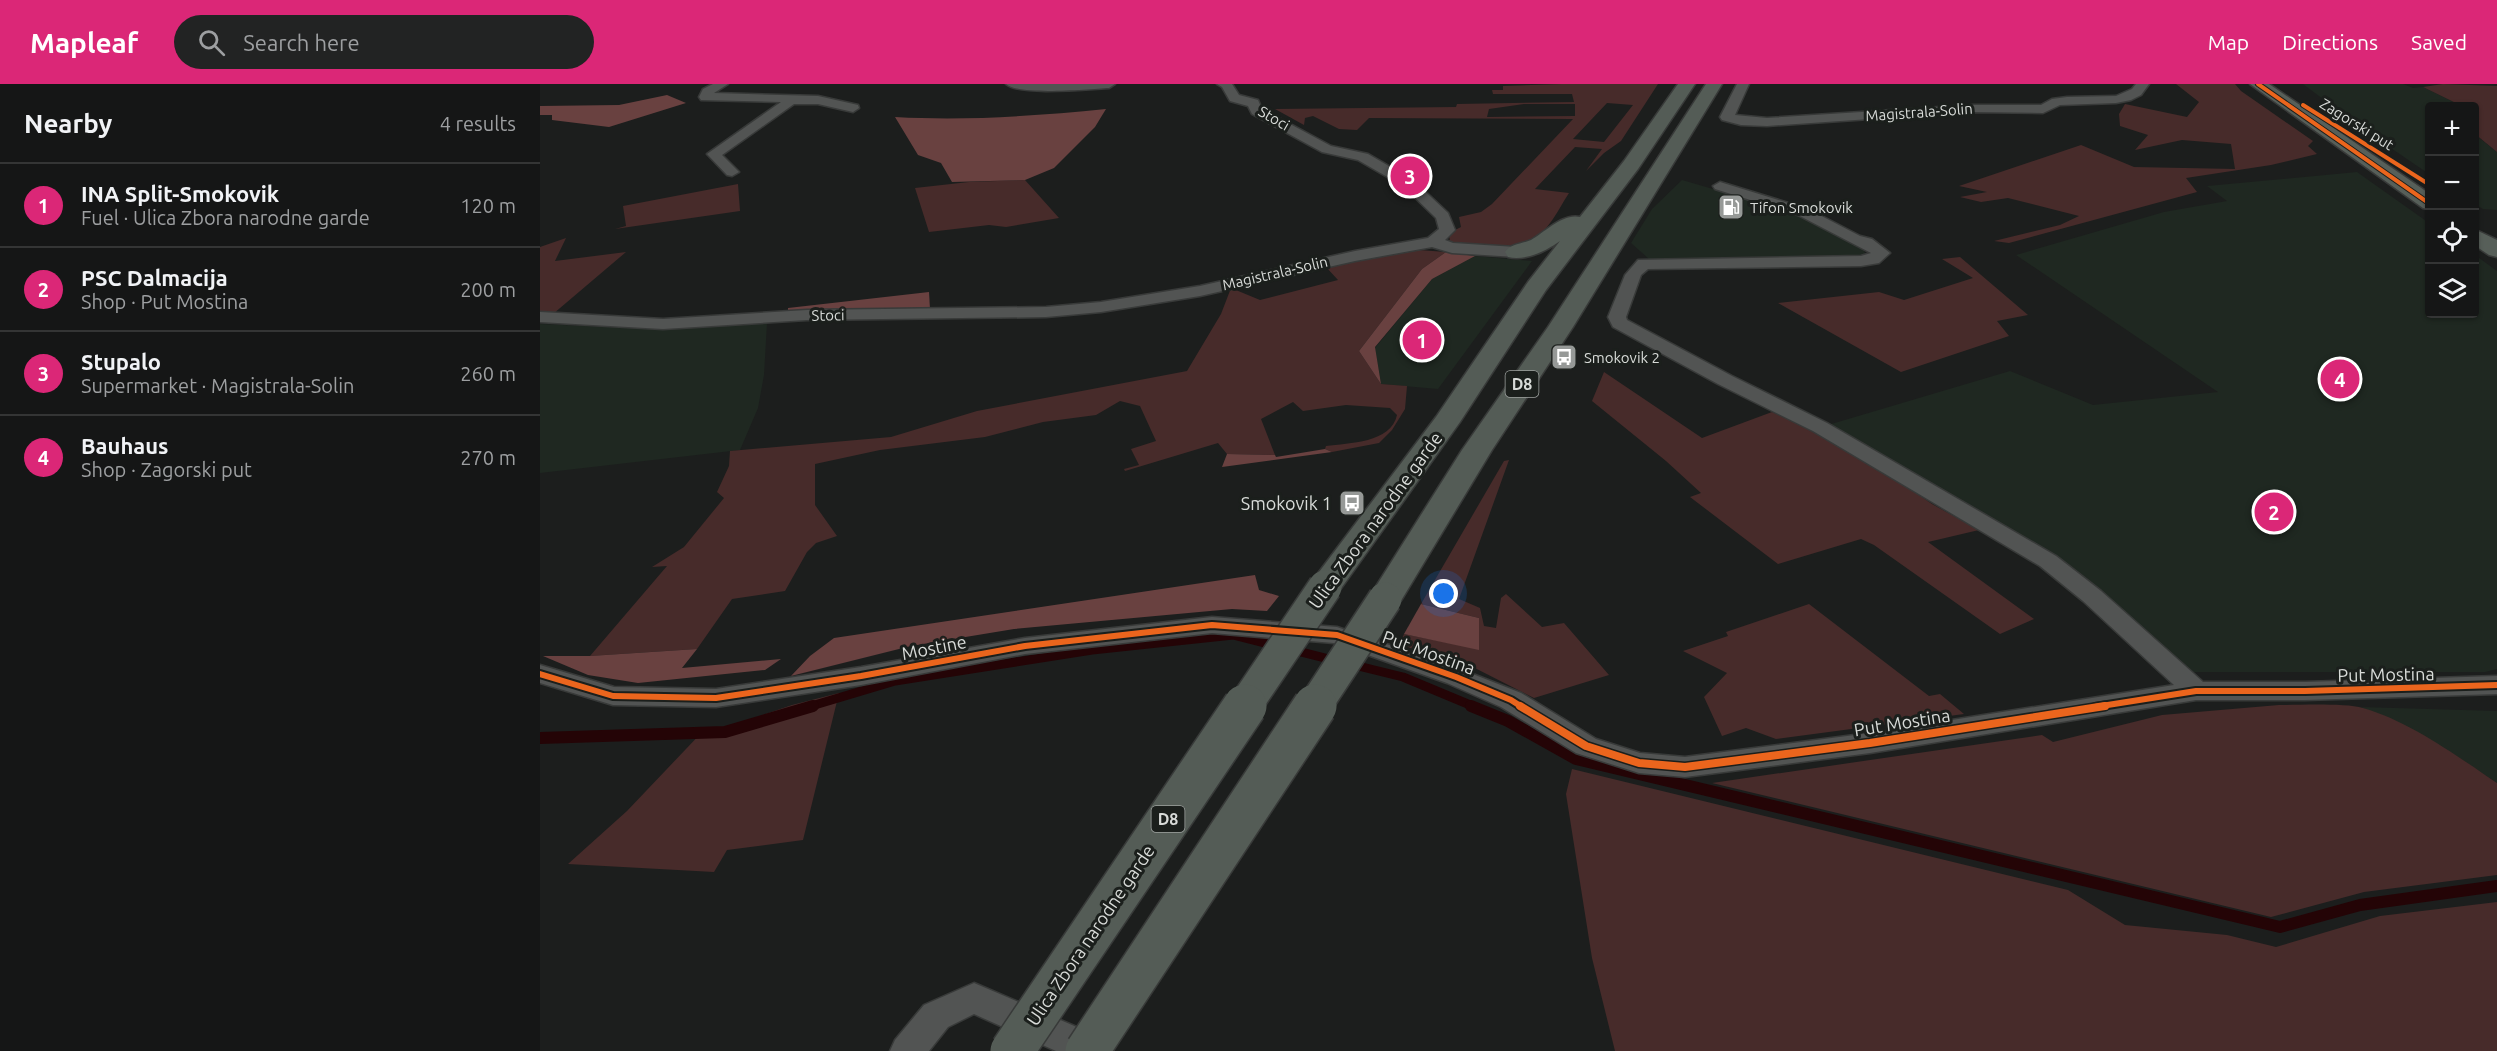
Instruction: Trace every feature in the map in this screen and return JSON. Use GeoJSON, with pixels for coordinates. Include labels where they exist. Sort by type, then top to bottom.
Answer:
{"type":"FeatureCollection","features":[{"type":"Feature","properties":{"kind":"highway","name":"Ulica Zbora narodne garde"},"geometry":{"type":"LineString","coordinates":[[1012,1051],[1325,587],[1446,422],[1536,287],[1590,214],[1631,165],[1687,84]]}},
{"type":"Feature","properties":{"kind":"highway","name":"D8"},"geometry":{"type":"LineString","coordinates":[[1087,1051],[1385,599],[1477,450],[1560,327],[1714,84]]}},
{"type":"Feature","properties":{"kind":"highway"},"geometry":{"type":"LineString","coordinates":[[1516,252],[1533,249],[1546,243],[1558,231],[1590,214]]}},
{"type":"Feature","properties":{"kind":"main road","name":"Zagorski put"},"geometry":{"type":"LineString","coordinates":[[2258,84],[2425,201]]}},
{"type":"Feature","properties":{"kind":"main road","name":"Zagorski put"},"geometry":{"type":"LineString","coordinates":[[2271,84],[2425,182]]}},
{"type":"Feature","properties":{"kind":"main road"},"geometry":{"type":"LineString","coordinates":[[2479,217],[2497,230]]}},
{"type":"Feature","properties":{"kind":"main road"},"geometry":{"type":"LineString","coordinates":[[2479,238],[2497,250]]}},
{"type":"Feature","properties":{"kind":"street"},"geometry":{"type":"LineString","coordinates":[[722,84],[707,92],[705,97],[818,100],[853,108]]}},
{"type":"Feature","properties":{"kind":"street"},"geometry":{"type":"LineString","coordinates":[[1011,84],[1040,87],[1109,84]]}},
{"type":"Feature","properties":{"kind":"street","name":"Stoci"},"geometry":{"type":"LineString","coordinates":[[1225,84],[1234,98],[1252,103],[1257,111],[1327,149],[1363,156],[1408,183],[1443,216],[1447,230],[1433,242]]}},
{"type":"Feature","properties":{"kind":"street","name":"Magistrala-Solin"},"geometry":{"type":"LineString","coordinates":[[1743,84],[1727,117],[1743,122],[1784,122],[1988,107],[2043,109],[2058,102],[2123,99],[2139,92],[2143,84]]}},
{"type":"Feature","properties":{"kind":"street"},"geometry":{"type":"LineString","coordinates":[[732,172],[714,154],[789,102],[787,100]]}},
{"type":"Feature","properties":{"kind":"street"},"geometry":{"type":"LineString","coordinates":[[1720,186],[1803,212],[1866,243],[1882,254],[1873,260],[1861,261],[1650,263],[1640,266],[1634,275],[1617,317],[1619,323],[1725,380],[1820,427],[2048,561],[2092,597],[2196,691]]}},
{"type":"Feature","properties":{"kind":"street","name":"Magistrala-Solin"},"geometry":{"type":"LineString","coordinates":[[1117,304],[1200,291],[1292,269],[1433,242],[1452,248],[1516,252]]}},
{"type":"Feature","properties":{"kind":"street","name":"Stoci"},"geometry":{"type":"LineString","coordinates":[[540,317],[663,324],[807,315],[1046,312],[1117,304]]}},
{"type":"Feature","properties":{"kind":"street","name":"Mostine"},"geometry":{"type":"LineString","coordinates":[[540,674],[613,696],[716,698],[861,676],[1025,646],[1212,625],[1337,635]]}},
{"type":"Feature","properties":{"kind":"street","name":"Put Mostina"},"geometry":{"type":"LineString","coordinates":[[1337,635],[1456,677],[1511,700],[1586,746],[1639,763],[1685,767],[1870,743],[2196,691],[2316,691],[2497,685]]}},
{"type":"Feature","properties":{"kind":"street"},"geometry":{"type":"LineString","coordinates":[[908,1051],[936,1016],[974,998],[1094,1051]]}},
{"type":"Feature","properties":{"kind":"shaded area"},"geometry":{"type":"Polygon","coordinates":[[[1658,84],[1621,141],[1604,153],[1586,171],[1602,149],[1575,147],[1535,189],[1569,193],[1542,232],[1530,241],[1511,246],[1491,247],[1450,243],[1449,233],[1461,227],[1459,217],[1481,212],[1492,204],[1573,119],[1369,118],[1357,130],[1339,129],[1313,116],[1305,118],[1304,125],[1275,109],[1456,107],[1457,104],[1574,102],[1572,94],[1493,94],[1492,90],[1503,90],[1503,86],[1658,84]],[[1607,103],[1573,139],[1604,142],[1633,105],[1607,103]],[[1524,104],[1489,109],[1487,117],[1575,116],[1575,104],[1524,104]]]}},
{"type":"Feature","properties":{"kind":"shaded area"},"geometry":{"type":"Polygon","coordinates":[[[2176,84],[2235,84],[2241,91],[2313,141],[2308,146],[2317,154],[2271,165],[2186,178],[2197,192],[2009,243],[1994,241],[2060,225],[2079,216],[2008,198],[1981,202],[1960,197],[1987,192],[1959,186],[2081,145],[2134,167],[2235,169],[2231,144],[2182,140],[2135,150],[2148,135],[2120,126],[2119,114],[2125,104],[2187,117],[2199,102],[2176,84]]]}},
{"type":"Feature","properties":{"kind":"shaded area"},"geometry":{"type":"Polygon","coordinates":[[[2303,84],[2403,84],[2413,88],[2423,87],[2454,102],[2425,102],[2425,171],[2303,84]]]}},
{"type":"Feature","properties":{"kind":"shaded area"},"geometry":{"type":"Polygon","coordinates":[[[2443,84],[2497,86],[2497,152],[2479,137],[2479,102],[2454,102],[2423,87],[2443,84]]]}},
{"type":"Feature","properties":{"kind":"shaded area"},"geometry":{"type":"Polygon","coordinates":[[[667,95],[686,103],[609,127],[552,120],[552,115],[540,115],[540,106],[619,105],[667,95]]]}},
{"type":"Feature","properties":{"kind":"shaded area"},"geometry":{"type":"Polygon","coordinates":[[[1106,109],[1095,127],[1054,168],[1025,180],[952,182],[941,163],[918,155],[895,117],[1001,117],[1106,109]]]}},
{"type":"Feature","properties":{"kind":"shaded area"},"geometry":{"type":"Polygon","coordinates":[[[2479,138],[2497,152],[2497,210],[2479,206],[2479,138]]]}},
{"type":"Feature","properties":{"kind":"shaded area"},"geometry":{"type":"Polygon","coordinates":[[[2357,172],[2425,220],[2425,318],[2479,318],[2479,258],[2497,271],[2497,669],[2485,672],[2193,672],[2058,559],[1828,425],[2010,371],[2093,405],[2218,392],[2016,255],[2164,212],[2227,201],[2207,186],[2357,172]]]}},
{"type":"Feature","properties":{"kind":"shaded area"},"geometry":{"type":"Polygon","coordinates":[[[1025,180],[1059,218],[1006,227],[989,225],[929,232],[915,188],[969,182],[1025,180]]]}},
{"type":"Feature","properties":{"kind":"shaded area"},"geometry":{"type":"Polygon","coordinates":[[[1682,180],[1809,217],[1864,249],[1865,254],[1863,256],[1792,259],[1649,259],[1631,243],[1652,209],[1682,180]]]}},
{"type":"Feature","properties":{"kind":"shaded area"},"geometry":{"type":"Polygon","coordinates":[[[738,184],[740,211],[615,229],[626,226],[623,206],[738,184]]]}},
{"type":"Feature","properties":{"kind":"shaded area"},"geometry":{"type":"Polygon","coordinates":[[[566,238],[555,261],[626,252],[553,314],[540,313],[540,247],[566,238]]]}},
{"type":"Feature","properties":{"kind":"shaded area"},"geometry":{"type":"Polygon","coordinates":[[[1419,250],[1446,252],[1422,269],[1359,351],[1381,384],[1407,386],[1405,409],[1392,430],[1379,443],[1332,452],[1325,449],[1326,446],[1368,440],[1387,431],[1397,415],[1390,408],[1346,405],[1303,411],[1293,402],[1261,419],[1275,455],[1227,454],[1218,443],[1125,471],[1124,469],[1139,465],[1131,449],[1156,441],[1140,406],[1120,401],[1096,415],[1043,422],[985,437],[880,450],[815,464],[815,505],[837,536],[816,543],[807,552],[785,591],[732,599],[697,649],[590,656],[667,566],[652,567],[684,547],[724,498],[717,492],[729,466],[730,451],[891,437],[977,411],[1187,371],[1221,314],[1231,288],[1260,300],[1338,280],[1326,267],[1419,250]]]}},
{"type":"Feature","properties":{"kind":"shaded area"},"geometry":{"type":"Polygon","coordinates":[[[1446,252],[1475,256],[1432,279],[1375,347],[1381,384],[1359,351],[1422,269],[1446,252]]]}},
{"type":"Feature","properties":{"kind":"shaded area"},"geometry":{"type":"Polygon","coordinates":[[[1475,256],[1532,261],[1438,389],[1381,384],[1375,348],[1432,279],[1475,256]]]}},
{"type":"Feature","properties":{"kind":"shaded area"},"geometry":{"type":"Polygon","coordinates":[[[1960,257],[2028,315],[1997,321],[2009,336],[1901,372],[1778,303],[1879,292],[1904,300],[1973,278],[1942,259],[1960,257]]]}},
{"type":"Feature","properties":{"kind":"shaded area"},"geometry":{"type":"Polygon","coordinates":[[[929,292],[930,309],[788,310],[788,308],[929,292]]]}},
{"type":"Feature","properties":{"kind":"shaded area"},"geometry":{"type":"Polygon","coordinates":[[[767,323],[764,375],[758,408],[740,450],[540,473],[540,324],[654,329],[767,323]]]}},
{"type":"Feature","properties":{"kind":"shaded area"},"geometry":{"type":"Polygon","coordinates":[[[1604,372],[1702,438],[1772,412],[1812,430],[1879,467],[1932,504],[1979,530],[1928,542],[2034,619],[2000,634],[1874,545],[1861,539],[1778,564],[1690,497],[1701,493],[1666,461],[1592,401],[1604,372]]]}},
{"type":"Feature","properties":{"kind":"shaded area"},"geometry":{"type":"Polygon","coordinates":[[[1325,449],[1332,452],[1222,467],[1227,454],[1275,455],[1276,457],[1325,449]]]}},
{"type":"Feature","properties":{"kind":"shaded area"},"geometry":{"type":"Polygon","coordinates":[[[1509,460],[1459,599],[1480,608],[1484,626],[1496,628],[1501,598],[1506,594],[1542,627],[1564,623],[1609,675],[1534,698],[1465,663],[1399,645],[1404,634],[1479,649],[1479,618],[1421,604],[1504,461],[1509,460]]]}},
{"type":"Feature","properties":{"kind":"shaded area"},"geometry":{"type":"Polygon","coordinates":[[[1255,575],[1259,590],[1279,596],[1267,611],[1232,609],[1014,629],[911,646],[791,676],[810,656],[834,638],[1255,575]]]}},
{"type":"Feature","properties":{"kind":"shaded area"},"geometry":{"type":"Polygon","coordinates":[[[1421,604],[1479,618],[1479,650],[1404,634],[1421,604]]]}},
{"type":"Feature","properties":{"kind":"shaded area"},"geometry":{"type":"Polygon","coordinates":[[[1809,604],[1929,696],[1940,694],[1964,714],[1776,739],[1746,728],[1722,736],[1704,697],[1727,673],[1683,651],[1728,636],[1726,632],[1809,604]]]}},
{"type":"Feature","properties":{"kind":"shaded area"},"geometry":{"type":"Polygon","coordinates":[[[697,649],[682,668],[781,659],[765,670],[638,683],[588,675],[543,656],[590,656],[697,649]]]}},
{"type":"Feature","properties":{"kind":"shaded area"},"geometry":{"type":"Polygon","coordinates":[[[839,693],[803,840],[727,850],[714,872],[568,864],[627,811],[705,729],[731,726],[792,705],[839,693]]]}},
{"type":"Feature","properties":{"kind":"shaded area"},"geometry":{"type":"Polygon","coordinates":[[[2279,705],[2345,705],[2380,714],[2432,740],[2497,783],[2497,875],[2364,892],[2271,917],[1712,783],[2042,735],[2053,742],[2162,715],[2279,705]]]}},
{"type":"Feature","properties":{"kind":"shaded area"},"geometry":{"type":"Polygon","coordinates":[[[2361,707],[2497,711],[2497,783],[2458,757],[2399,723],[2361,707]]]}},
{"type":"Feature","properties":{"kind":"shaded area"},"geometry":{"type":"Polygon","coordinates":[[[1572,769],[2068,890],[2125,925],[2227,935],[2276,947],[2380,916],[2497,902],[2497,1051],[1615,1051],[1592,958],[1566,794],[1572,769]]]}},
{"type":"Feature","properties":{"kind":"waterway"},"geometry":{"type":"LineString","coordinates":[[808,707],[895,681],[1092,650],[1233,635],[1337,661]]}},
{"type":"Feature","properties":{"kind":"waterway"},"geometry":{"type":"LineString","coordinates":[[1350,664],[1403,677],[1475,707]]}},
{"type":"Feature","properties":{"kind":"waterway"},"geometry":{"type":"LineString","coordinates":[[540,738],[725,732],[813,706]]}},
{"type":"Feature","properties":{"kind":"waterway"},"geometry":{"type":"LineString","coordinates":[[1471,706],[1508,721],[1576,759],[2280,927],[2360,905],[2497,886]]}},
{"type":"Feature","properties":{"kind":"cycle path"},"geometry":{"type":"LineString","coordinates":[[2258,84],[2425,201]]}},
{"type":"Feature","properties":{"kind":"cycle path"},"geometry":{"type":"LineString","coordinates":[[2303,105],[2425,182]]}},
{"type":"Feature","properties":{"kind":"cycle path"},"geometry":{"type":"LineString","coordinates":[[540,674],[613,696],[716,698],[861,676],[1025,646],[1212,625],[1337,635],[1456,677],[1511,700],[1586,746],[1639,763],[1685,767],[1870,743],[2196,691],[2305,691],[2497,685]]}},
{"type":"Feature","properties":{"kind":"place","name":"Stupalo"},"geometry":{"type":"Point","coordinates":[1410,176]}},
{"type":"Feature","properties":{"kind":"place","name":"Tifon Smokovik"},"geometry":{"type":"Point","coordinates":[1731,207]}},
{"type":"Feature","properties":{"kind":"place","name":"INA Split-Smokovik"},"geometry":{"type":"Point","coordinates":[1422,340]}},
{"type":"Feature","properties":{"kind":"place","name":"Smokovik 2"},"geometry":{"type":"Point","coordinates":[1564,357]}},
{"type":"Feature","properties":{"kind":"place","name":"Bauhaus"},"geometry":{"type":"Point","coordinates":[2340,379]}},
{"type":"Feature","properties":{"kind":"place","name":"Smokovik 1"},"geometry":{"type":"Point","coordinates":[1352,503]}},
{"type":"Feature","properties":{"kind":"place","name":"PSC Dalmacija"},"geometry":{"type":"Point","coordinates":[2274,512]}}]}
